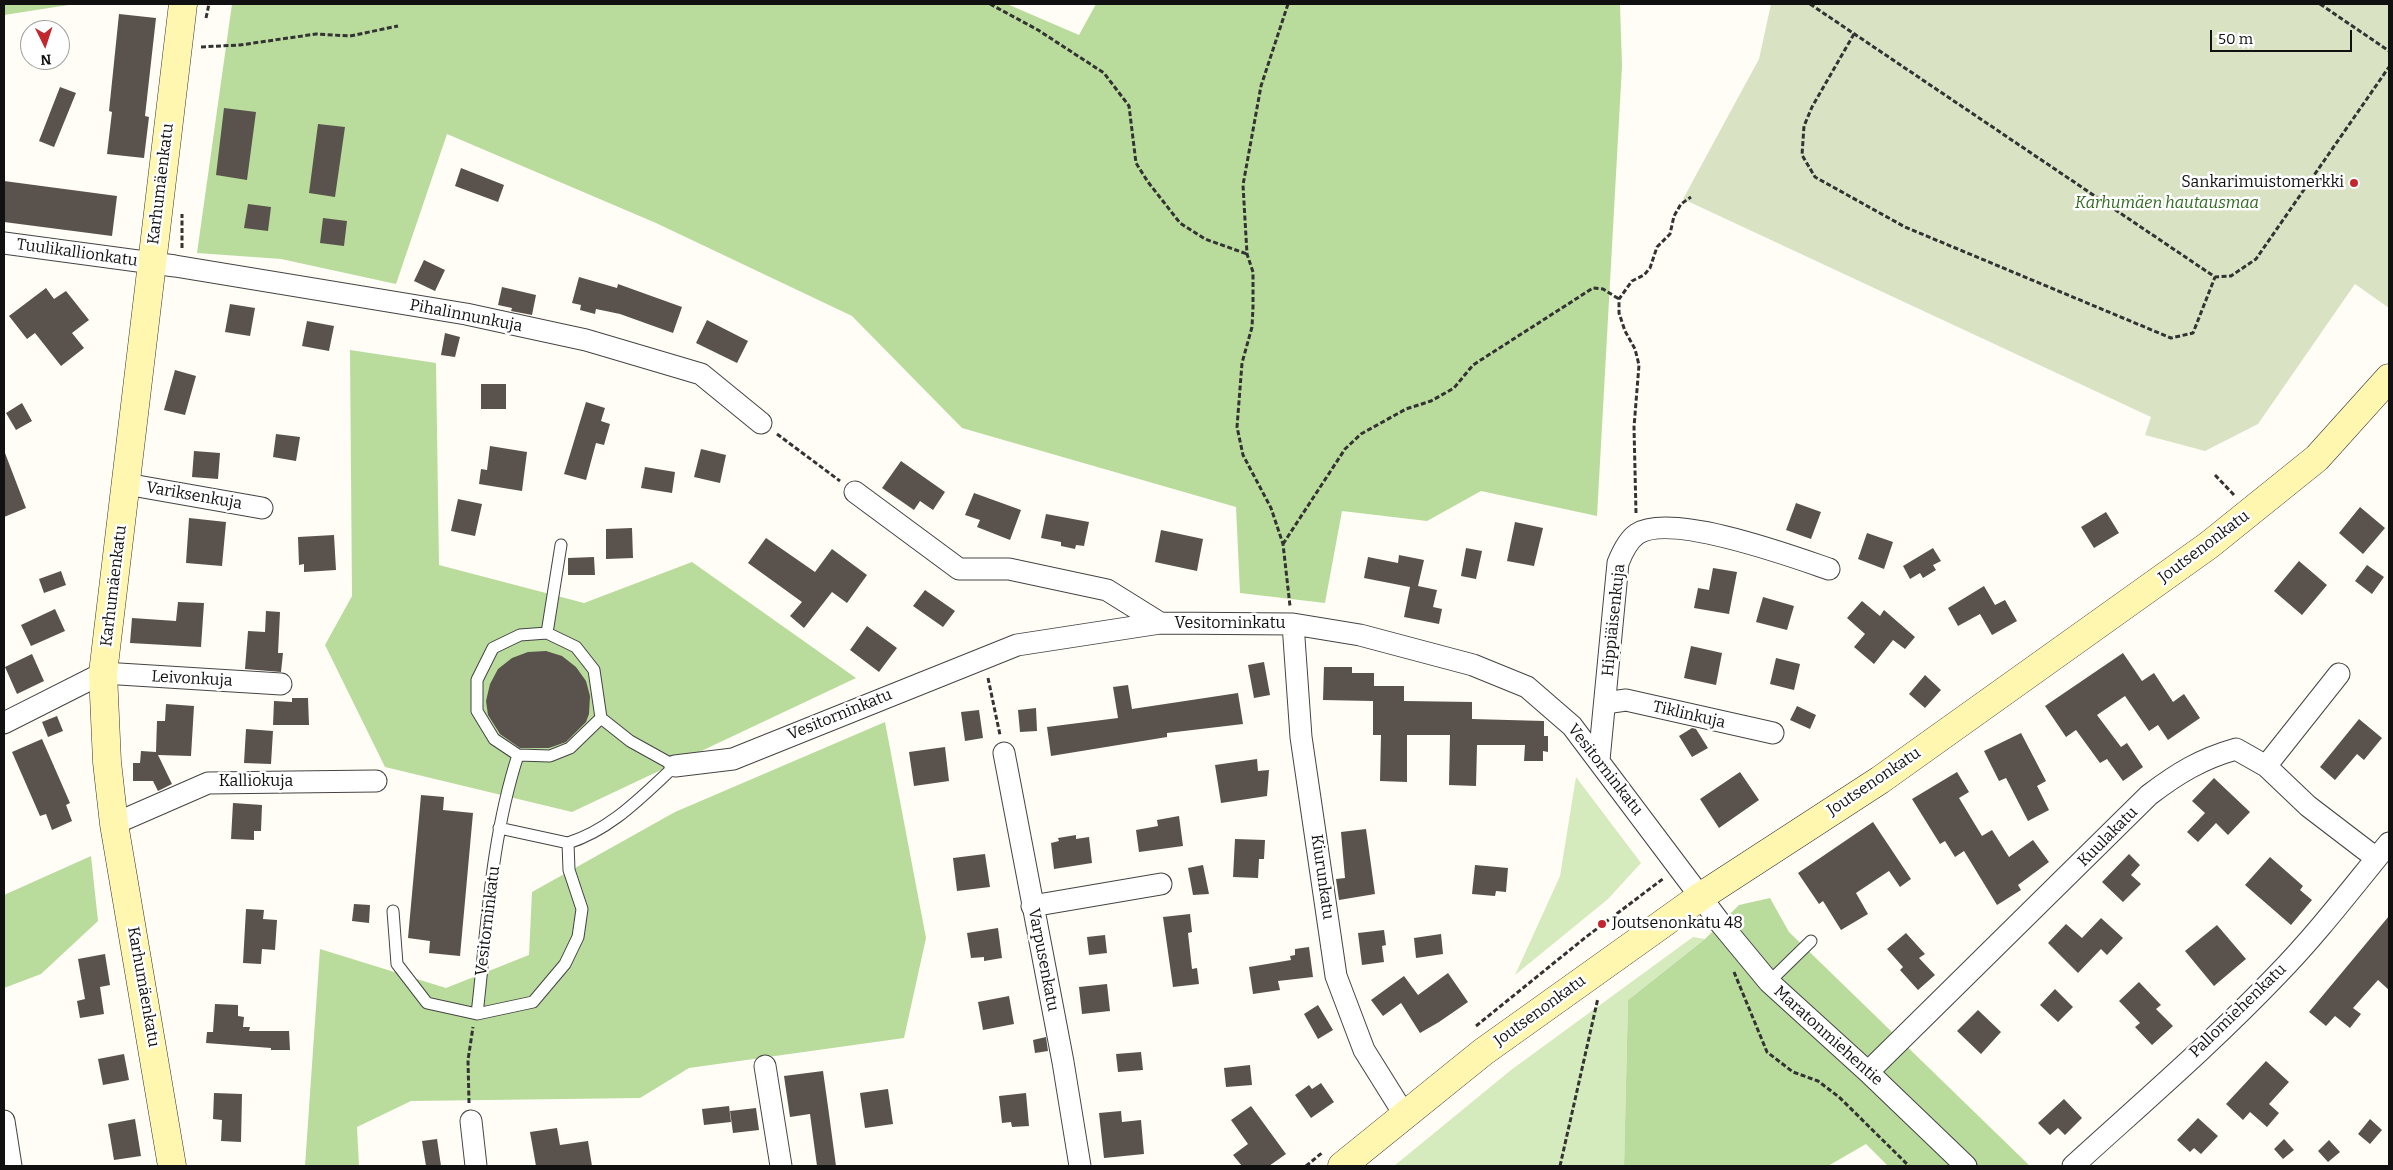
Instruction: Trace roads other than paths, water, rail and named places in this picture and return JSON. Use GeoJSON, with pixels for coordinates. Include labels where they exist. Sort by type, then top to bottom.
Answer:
{"type":"FeatureCollection","features":[{"type":"Feature","properties":{"kind":"main road","name":"Karhumäenkatu"},"geometry":{"type":"LineString","coordinates":[[172,1166],[114,824],[107,762],[104,673],[183,4]]}},
{"type":"Feature","properties":{"kind":"main road","name":"Joutsenonkatu"},"geometry":{"type":"LineString","coordinates":[[1335,1157],[1404,1114],[1483,1052],[1700,898],[1880,780],[2209,546],[2317,458],[2389,378]]}},
{"type":"Feature","properties":{"kind":"street","name":"Tuulikallionkatu"},"geometry":{"type":"LineString","coordinates":[[4,243],[151,263]]}},
{"type":"Feature","properties":{"kind":"street","name":"Pihalinnunkuja"},"geometry":{"type":"LineString","coordinates":[[151,263],[466,314],[586,340],[701,374],[761,423]]}},
{"type":"Feature","properties":{"kind":"street","name":"Variksenkuja"},"geometry":{"type":"LineString","coordinates":[[126,484],[262,508]]}},
{"type":"Feature","properties":{"kind":"street"},"geometry":{"type":"LineString","coordinates":[[855,492],[959,569],[1009,569],[1107,590],[1160,623]]}},
{"type":"Feature","properties":{"kind":"street","name":"Hippiäisenkuja"},"geometry":{"type":"LineString","coordinates":[[1599,760],[1618,563],[1630,541],[1637,534],[1661,527],[1684,528],[1772,549],[1829,569]]}},
{"type":"Feature","properties":{"kind":"street","name":"Vesitorninkatu"},"geometry":{"type":"LineString","coordinates":[[675,766],[733,759],[1017,645],[1160,623],[1293,624],[1360,635],[1473,665],[1527,687],[1572,726],[1700,898]]}},
{"type":"Feature","properties":{"kind":"street","name":"Kiurunkatu"},"geometry":{"type":"LineString","coordinates":[[1293,624],[1301,737],[1336,976],[1364,1050],[1404,1114]]}},
{"type":"Feature","properties":{"kind":"street","name":"Leivonkuja"},"geometry":{"type":"LineString","coordinates":[[104,673],[281,684]]}},
{"type":"Feature","properties":{"kind":"street"},"geometry":{"type":"LineString","coordinates":[[4,723],[104,673]]}},
{"type":"Feature","properties":{"kind":"street"},"geometry":{"type":"LineString","coordinates":[[2266,766],[2339,674]]}},
{"type":"Feature","properties":{"kind":"street","name":"Tiklinkuja"},"geometry":{"type":"LineString","coordinates":[[1605,703],[1626,700],[1774,733]]}},
{"type":"Feature","properties":{"kind":"street","name":"Kuulakatu"},"geometry":{"type":"LineString","coordinates":[[1868,1072],[2149,795],[2183,770],[2211,756],[2236,749],[2266,766],[2308,806],[2383,850]]}},
{"type":"Feature","properties":{"kind":"street","name":"Varpusenkatu"},"geometry":{"type":"LineString","coordinates":[[1004,753],[1063,1062],[1080,1166]]}},
{"type":"Feature","properties":{"kind":"street","name":"Kalliokuja"},"geometry":{"type":"LineString","coordinates":[[114,824],[208,782],[376,781]]}},
{"type":"Feature","properties":{"kind":"street","name":"Pallomiehenkatu"},"geometry":{"type":"LineString","coordinates":[[2073,1166],[2264,988],[2338,908],[2383,850]]}},
{"type":"Feature","properties":{"kind":"street"},"geometry":{"type":"LineString","coordinates":[[1032,906],[1161,884]]}},
{"type":"Feature","properties":{"kind":"street","name":"Maratonmiehentie"},"geometry":{"type":"LineString","coordinates":[[1700,898],[1769,982],[1868,1072],[1966,1166]]}},
{"type":"Feature","properties":{"kind":"street"},"geometry":{"type":"LineString","coordinates":[[765,1066],[781,1166]]}},
{"type":"Feature","properties":{"kind":"street"},"geometry":{"type":"LineString","coordinates":[[471,1120],[476,1166]]}},
{"type":"Feature","properties":{"kind":"street"},"geometry":{"type":"LineString","coordinates":[[4,1121],[11,1166]]}},
{"type":"Feature","properties":{"kind":"lane"},"geometry":{"type":"LineString","coordinates":[[547,633],[561,545]]}},
{"type":"Feature","properties":{"kind":"lane"},"geometry":{"type":"LineString","coordinates":[[499,828],[568,843],[589,836],[622,814],[675,766],[630,741],[601,718],[594,670],[576,647],[547,633],[520,635],[493,648],[477,680],[478,711],[494,739],[518,755],[550,756],[570,748],[601,718]]}},
{"type":"Feature","properties":{"kind":"lane","name":"Vesitorninkatu"},"geometry":{"type":"LineString","coordinates":[[477,1014],[499,828],[518,755]]}},
{"type":"Feature","properties":{"kind":"lane"},"geometry":{"type":"LineString","coordinates":[[393,911],[397,964],[426,1003],[477,1014],[533,1002],[565,964],[578,937],[582,909],[569,870],[568,843]]}},
{"type":"Feature","properties":{"kind":"lane"},"geometry":{"type":"LineString","coordinates":[[1769,982],[1811,941]]}},
{"type":"Feature","properties":{"kind":"place","name":"Sankarimuistomerkki"},"geometry":{"type":"Point","coordinates":[2354,183]}},
{"type":"Feature","properties":{"kind":"place","name":"Joutsenonkatu 48"},"geometry":{"type":"Point","coordinates":[1602,924]}},
{"type":"Feature","properties":{"kind":"park label","name":"Karhumäen hautausmaa"},"geometry":{"type":"Point","coordinates":[2167,204]}}]}
